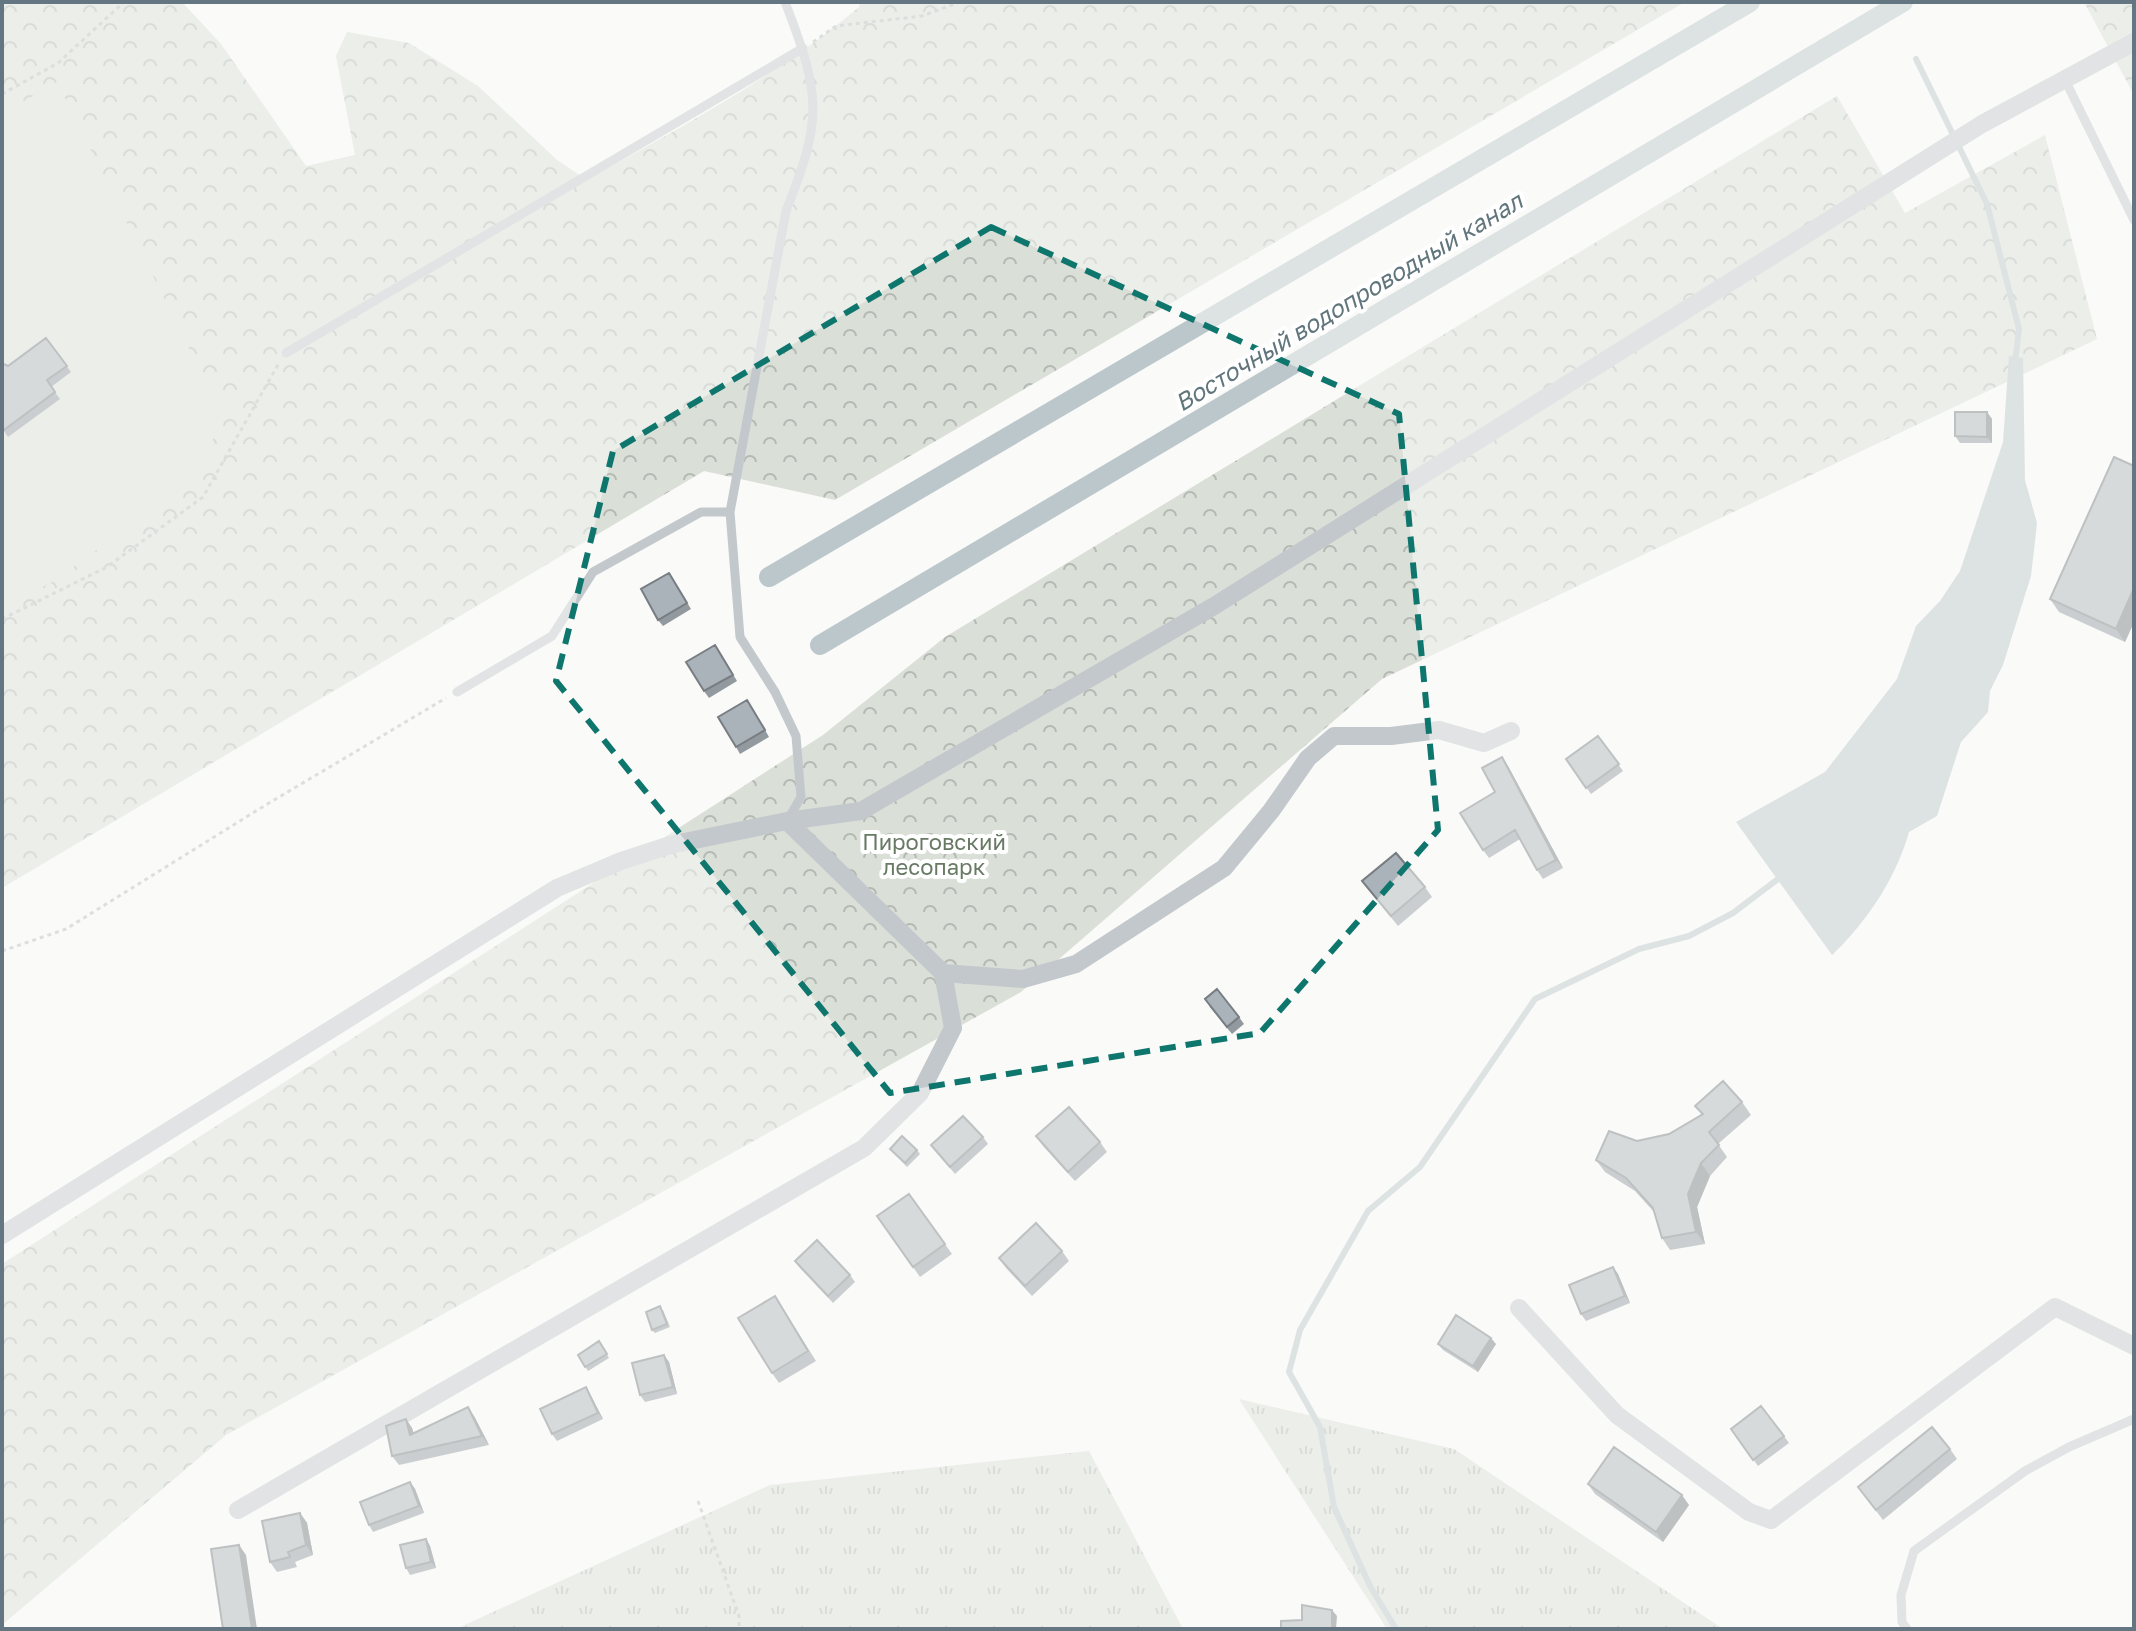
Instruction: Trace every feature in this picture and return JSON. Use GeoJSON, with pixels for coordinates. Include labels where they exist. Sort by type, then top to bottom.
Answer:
{"type":"FeatureCollection","features":[{"type":"Feature","properties":{"kind":"street"},"geometry":{"type":"LineString","coordinates":[[2,1235],[557,888],[621,861],[670,845],[787,821],[861,811],[1160,638],[1982,124],[2066,82],[2134,42]]}},
{"type":"Feature","properties":{"kind":"street"},"geometry":{"type":"LineString","coordinates":[[943,973],[1023,979],[1076,964],[1224,868],[1271,811],[1308,758],[1334,736],[1391,736],[1439,730],[1484,743],[1511,731]]}},
{"type":"Feature","properties":{"kind":"street"},"geometry":{"type":"LineString","coordinates":[[238,1510],[864,1148],[920,1093],[953,1028],[943,973],[787,821]]}},
{"type":"Feature","properties":{"kind":"street"},"geometry":{"type":"LineString","coordinates":[[1519,1308],[1617,1415],[1749,1512],[1771,1520],[2055,1307],[2134,1346]]}},
{"type":"Feature","properties":{"kind":"lane"},"geometry":{"type":"LineString","coordinates":[[785,2],[812,80],[816,114],[804,168],[786,211],[730,512],[740,637],[775,692],[796,736],[801,797],[787,821]]}},
{"type":"Feature","properties":{"kind":"lane"},"geometry":{"type":"LineString","coordinates":[[286,353],[803,48]]}},
{"type":"Feature","properties":{"kind":"lane"},"geometry":{"type":"LineString","coordinates":[[2066,82],[2134,220]]}},
{"type":"Feature","properties":{"kind":"lane"},"geometry":{"type":"LineString","coordinates":[[457,692],[552,636],[593,572],[701,512],[730,512]]}},
{"type":"Feature","properties":{"kind":"lane"},"geometry":{"type":"LineString","coordinates":[[1907,1629],[1902,1622],[1901,1595],[1914,1551],[2025,1471],[2069,1447],[2134,1419]]}},
{"type":"Feature","properties":{"kind":"path"},"geometry":{"type":"LineString","coordinates":[[2,94],[58,63],[124,2]]}},
{"type":"Feature","properties":{"kind":"path"},"geometry":{"type":"LineString","coordinates":[[803,48],[836,26],[922,16],[960,2]]}},
{"type":"Feature","properties":{"kind":"path"},"geometry":{"type":"LineString","coordinates":[[2,619],[107,567],[203,497],[286,353]]}},
{"type":"Feature","properties":{"kind":"path"},"geometry":{"type":"LineString","coordinates":[[2,951],[66,929],[264,806],[457,692]]}},
{"type":"Feature","properties":{"kind":"path"},"geometry":{"type":"LineString","coordinates":[[698,1501],[739,1616],[739,1629]]}},
{"type":"Feature","properties":{"kind":"highlighted area"},"geometry":{"type":"Polygon","coordinates":[[[991,227],[1399,414],[1438,830],[1260,1033],[890,1093],[556,681],[613,451],[991,227]]]}},
{"type":"Feature","properties":{"kind":"green space"},"geometry":{"type":"Polygon","coordinates":[[[2,2],[182,2],[221,44],[306,166],[355,155],[336,56],[347,32],[409,43],[478,86],[557,160],[587,180],[761,79],[827,32],[859,7],[860,2],[1685,2],[835,500],[704,471],[2,888],[2,2]]]}},
{"type":"Feature","properties":{"kind":"green space"},"geometry":{"type":"Polygon","coordinates":[[[2084,2],[2134,2],[2134,95],[2084,2]]]}},
{"type":"Feature","properties":{"kind":"green space"},"geometry":{"type":"Polygon","coordinates":[[[57,82],[224,419],[191,481],[54,581],[2,608],[2,114],[57,82]]]}},
{"type":"Feature","properties":{"kind":"green space","name":"Пироговский лесопарк"},"geometry":{"type":"Polygon","coordinates":[[[1837,96],[1905,213],[2045,135],[2097,339],[1382,679],[1021,992],[226,1435],[2,1625],[2,1264],[823,735],[945,637],[1837,96]]]}},
{"type":"Feature","properties":{"kind":"green space"},"geometry":{"type":"Polygon","coordinates":[[[1239,1399],[1454,1449],[1723,1629],[1387,1629],[1239,1399]]]}},
{"type":"Feature","properties":{"kind":"green space"},"geometry":{"type":"Polygon","coordinates":[[[1089,1451],[1183,1629],[456,1629],[770,1485],[1089,1451]]]}},
{"type":"Feature","properties":{"kind":"shaded area"},"geometry":{"type":"Polygon","coordinates":[[[2009,356],[2023,358],[2025,480],[2037,523],[2031,576],[2003,665],[1990,691],[1988,712],[1961,742],[1937,816],[1909,832],[1879,898],[1832,955],[1736,822],[1825,772],[1897,679],[1916,626],[1940,601],[1960,571],[2003,442],[2009,356]]]}},
{"type":"Feature","properties":{"kind":"building"},"geometry":{"type":"Polygon","coordinates":[[[46,338],[67,366],[47,380],[55,392],[4,430],[2,365],[8,366],[46,338]]]}},
{"type":"Feature","properties":{"kind":"building"},"geometry":{"type":"Polygon","coordinates":[[[1955,412],[1987,412],[1987,437],[1955,436],[1955,412]]]}},
{"type":"Feature","properties":{"kind":"building"},"geometry":{"type":"Polygon","coordinates":[[[2114,457],[2134,466],[2134,588],[2116,629],[2050,599],[2114,457]]]}},
{"type":"Feature","properties":{"kind":"building"},"geometry":{"type":"Polygon","coordinates":[[[669,573],[687,603],[658,620],[641,589],[669,573]]]}},
{"type":"Feature","properties":{"kind":"building"},"geometry":{"type":"Polygon","coordinates":[[[715,645],[733,675],[704,691],[686,662],[715,645]]]}},
{"type":"Feature","properties":{"kind":"building"},"geometry":{"type":"Polygon","coordinates":[[[747,700],[765,730],[736,747],[718,717],[747,700]]]}},
{"type":"Feature","properties":{"kind":"building"},"geometry":{"type":"Polygon","coordinates":[[[1598,736],[1619,764],[1586,788],[1566,759],[1598,736]]]}},
{"type":"Feature","properties":{"kind":"building"},"geometry":{"type":"Polygon","coordinates":[[[1502,757],[1556,860],[1537,870],[1515,830],[1483,850],[1460,813],[1495,792],[1482,768],[1502,757]]]}},
{"type":"Feature","properties":{"kind":"building"},"geometry":{"type":"Polygon","coordinates":[[[1396,853],[1425,887],[1391,916],[1362,881],[1396,853]]]}},
{"type":"Feature","properties":{"kind":"building"},"geometry":{"type":"Polygon","coordinates":[[[1217,989],[1239,1017],[1227,1027],[1205,999],[1217,989]]]}},
{"type":"Feature","properties":{"kind":"building"},"geometry":{"type":"Polygon","coordinates":[[[1723,1081],[1742,1102],[1709,1132],[1719,1145],[1701,1163],[1688,1194],[1696,1232],[1662,1238],[1653,1208],[1626,1178],[1596,1160],[1609,1131],[1637,1141],[1669,1134],[1703,1114],[1695,1106],[1723,1081]]]}},
{"type":"Feature","properties":{"kind":"building"},"geometry":{"type":"Polygon","coordinates":[[[1069,1107],[1100,1142],[1068,1172],[1036,1136],[1069,1107]]]}},
{"type":"Feature","properties":{"kind":"building"},"geometry":{"type":"Polygon","coordinates":[[[963,1116],[983,1137],[950,1167],[931,1145],[963,1116]]]}},
{"type":"Feature","properties":{"kind":"building"},"geometry":{"type":"Polygon","coordinates":[[[902,1136],[917,1150],[905,1163],[890,1149],[902,1136]]]}},
{"type":"Feature","properties":{"kind":"building"},"geometry":{"type":"Polygon","coordinates":[[[909,1194],[945,1244],[913,1267],[877,1216],[909,1194]]]}},
{"type":"Feature","properties":{"kind":"building"},"geometry":{"type":"Polygon","coordinates":[[[1036,1223],[1062,1251],[1025,1286],[999,1258],[1036,1223]]]}},
{"type":"Feature","properties":{"kind":"building"},"geometry":{"type":"Polygon","coordinates":[[[817,1240],[850,1275],[828,1296],[795,1261],[817,1240]]]}},
{"type":"Feature","properties":{"kind":"building"},"geometry":{"type":"Polygon","coordinates":[[[1613,1267],[1625,1296],[1581,1314],[1569,1285],[1613,1267]]]}},
{"type":"Feature","properties":{"kind":"building"},"geometry":{"type":"Polygon","coordinates":[[[775,1296],[808,1351],[772,1373],[738,1318],[775,1296]]]}},
{"type":"Feature","properties":{"kind":"building"},"geometry":{"type":"Polygon","coordinates":[[[660,1306],[667,1324],[652,1330],[646,1312],[660,1306]]]}},
{"type":"Feature","properties":{"kind":"building"},"geometry":{"type":"Polygon","coordinates":[[[1456,1315],[1491,1338],[1473,1366],[1438,1344],[1456,1315]]]}},
{"type":"Feature","properties":{"kind":"building"},"geometry":{"type":"Polygon","coordinates":[[[599,1341],[607,1354],[585,1367],[578,1355],[599,1341]]]}},
{"type":"Feature","properties":{"kind":"building"},"geometry":{"type":"Polygon","coordinates":[[[664,1355],[673,1387],[640,1395],[632,1363],[664,1355]]]}},
{"type":"Feature","properties":{"kind":"building"},"geometry":{"type":"Polygon","coordinates":[[[586,1387],[598,1413],[552,1434],[540,1409],[586,1387]]]}},
{"type":"Feature","properties":{"kind":"building"},"geometry":{"type":"Polygon","coordinates":[[[1761,1406],[1784,1436],[1753,1460],[1731,1429],[1761,1406]]]}},
{"type":"Feature","properties":{"kind":"building"},"geometry":{"type":"Polygon","coordinates":[[[468,1407],[482,1436],[392,1456],[386,1426],[406,1419],[410,1435],[468,1407]]]}},
{"type":"Feature","properties":{"kind":"building"},"geometry":{"type":"Polygon","coordinates":[[[1932,1427],[1950,1449],[1876,1510],[1858,1487],[1932,1427]]]}},
{"type":"Feature","properties":{"kind":"building"},"geometry":{"type":"Polygon","coordinates":[[[1614,1447],[1682,1495],[1656,1532],[1588,1484],[1614,1447]]]}},
{"type":"Feature","properties":{"kind":"building"},"geometry":{"type":"Polygon","coordinates":[[[410,1482],[419,1506],[369,1525],[360,1502],[410,1482]]]}},
{"type":"Feature","properties":{"kind":"building"},"geometry":{"type":"Polygon","coordinates":[[[300,1513],[306,1545],[288,1552],[290,1557],[270,1562],[262,1521],[300,1513]]]}},
{"type":"Feature","properties":{"kind":"building"},"geometry":{"type":"Polygon","coordinates":[[[426,1539],[431,1562],[406,1568],[400,1545],[426,1539]]]}},
{"type":"Feature","properties":{"kind":"building"},"geometry":{"type":"Polygon","coordinates":[[[239,1545],[252,1629],[223,1629],[211,1549],[239,1545]]]}},
{"type":"Feature","properties":{"kind":"building"},"geometry":{"type":"Polygon","coordinates":[[[1302,1605],[1332,1610],[1332,1629],[1281,1629],[1281,1621],[1302,1620],[1302,1605]]]}},
{"type":"Feature","properties":{"kind":"waterway","name":"Восточный водопроводный канал"},"geometry":{"type":"LineString","coordinates":[[769,577],[1750,2]]}},
{"type":"Feature","properties":{"kind":"waterway","name":"Восточный водопроводный канал"},"geometry":{"type":"LineString","coordinates":[[820,645],[1903,2]]}},
{"type":"Feature","properties":{"kind":"waterway"},"geometry":{"type":"LineString","coordinates":[[1916,59],[1987,204],[2019,329],[2015,362]]}},
{"type":"Feature","properties":{"kind":"waterway"},"geometry":{"type":"LineString","coordinates":[[1396,1629],[1370,1586],[1334,1507],[1320,1427],[1289,1372],[1300,1330],[1368,1211],[1420,1167],[1535,999],[1639,949],[1689,936],[1733,913],[1782,876]]}}]}
